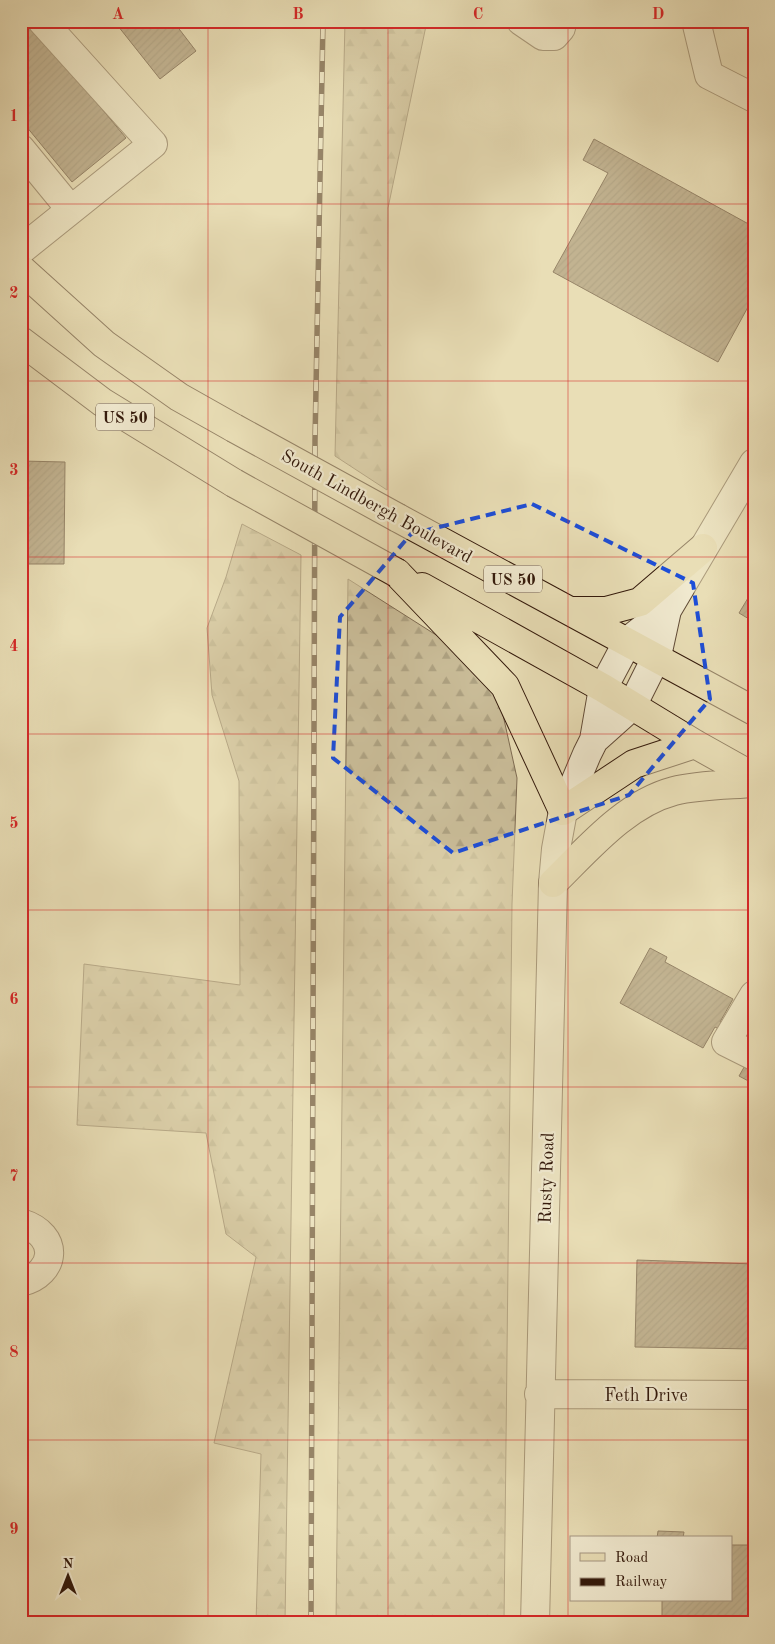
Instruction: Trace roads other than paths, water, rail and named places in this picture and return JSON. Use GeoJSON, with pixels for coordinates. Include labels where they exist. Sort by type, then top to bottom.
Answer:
{"type":"FeatureCollection","features":[{"type":"Feature","properties":{"kind":"main road","name":"South Lindbergh Boulevard"},"geometry":{"type":"LineString","coordinates":[[21,269],[104,344],[180,397],[398,518],[657,656],[754,711]]}},
{"type":"Feature","properties":{"kind":"main road","name":"US 50"},"geometry":{"type":"LineString","coordinates":[[21,341],[102,402],[234,483],[603,688],[694,744],[754,777]]}},
{"type":"Feature","properties":{"kind":"main road"},"geometry":{"type":"LineString","coordinates":[[572,611],[606,611],[640,602],[703,548]]}},
{"type":"Feature","properties":{"kind":"main road"},"geometry":{"type":"LineString","coordinates":[[397,573],[505,686],[563,811],[634,764],[694,744]]}},
{"type":"Feature","properties":{"kind":"main road"},"geometry":{"type":"LineString","coordinates":[[553,883],[598,839],[638,807],[674,791],[754,782]]}},
{"type":"Feature","properties":{"kind":"street"},"geometry":{"type":"LineString","coordinates":[[21,250],[153,144],[42,21]]}},
{"type":"Feature","properties":{"kind":"street"},"geometry":{"type":"LineString","coordinates":[[521,21],[544,36],[554,36],[561,28],[562,21]]}},
{"type":"Feature","properties":{"kind":"street"},"geometry":{"type":"LineString","coordinates":[[696,21],[709,75],[754,98]]}},
{"type":"Feature","properties":{"kind":"street"},"geometry":{"type":"LineString","coordinates":[[21,148],[72,210]]}},
{"type":"Feature","properties":{"kind":"street"},"geometry":{"type":"LineString","coordinates":[[632,706],[657,656],[667,610],[754,462]]}},
{"type":"Feature","properties":{"kind":"street"},"geometry":{"type":"LineString","coordinates":[[628,641],[667,610]]}},
{"type":"Feature","properties":{"kind":"street","name":"Rusty Road"},"geometry":{"type":"LineString","coordinates":[[535,1623],[539,1394],[550,1081],[553,883],[556,849],[563,811],[594,740],[603,688],[628,641]]}},
{"type":"Feature","properties":{"kind":"street","name":"Rusty Road"},"geometry":{"type":"LineString","coordinates":[[594,740],[632,706]]}},
{"type":"Feature","properties":{"kind":"street"},"geometry":{"type":"LineString","coordinates":[[754,995],[726,1042],[754,1056]]}},
{"type":"Feature","properties":{"kind":"street"},"geometry":{"type":"LineString","coordinates":[[21,1223],[41,1232],[48,1239],[50,1252],[40,1272],[30,1280],[21,1282]]}},
{"type":"Feature","properties":{"kind":"street","name":"Feth Drive"},"geometry":{"type":"LineString","coordinates":[[539,1394],[754,1395]]}},
{"type":"Feature","properties":{"kind":"railway"},"geometry":{"type":"LineString","coordinates":[[311,1623],[315,441],[323,21]]}}]}
